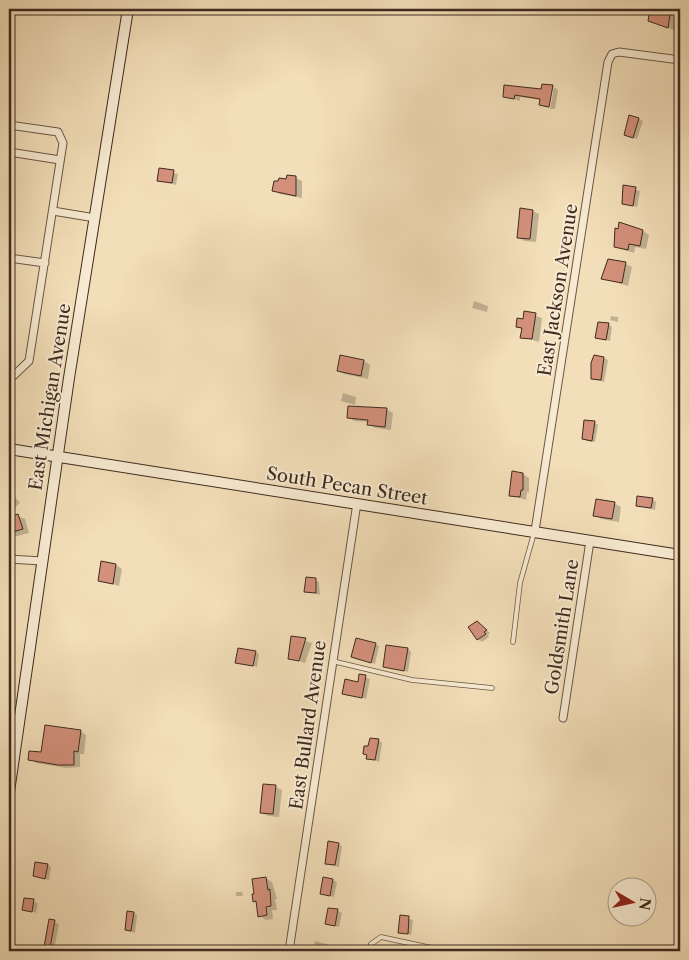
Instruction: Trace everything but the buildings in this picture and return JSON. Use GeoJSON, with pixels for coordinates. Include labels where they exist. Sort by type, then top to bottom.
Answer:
{"type":"FeatureCollection","features":[{"type":"Feature","properties":{"kind":"street","name":"East Michigan Avenue"},"geometry":{"type":"LineString","coordinates":[[9,792],[57,456],[128,9]]}},
{"type":"Feature","properties":{"kind":"street","name":"East Jackson Avenue"},"geometry":{"type":"LineString","coordinates":[[535,531],[608,62],[612,54],[629,52],[680,60]]}},
{"type":"Feature","properties":{"kind":"street"},"geometry":{"type":"LineString","coordinates":[[9,125],[58,132],[63,143],[29,360],[9,380]]}},
{"type":"Feature","properties":{"kind":"street"},"geometry":{"type":"LineString","coordinates":[[9,152],[60,160]]}},
{"type":"Feature","properties":{"kind":"street"},"geometry":{"type":"LineString","coordinates":[[53,211],[95,218]]}},
{"type":"Feature","properties":{"kind":"street"},"geometry":{"type":"LineString","coordinates":[[9,258],[44,263]]}},
{"type":"Feature","properties":{"kind":"street","name":"South Pecan Street"},"geometry":{"type":"LineString","coordinates":[[9,448],[680,555]]}},
{"type":"Feature","properties":{"kind":"street","name":"East Bullard Avenue"},"geometry":{"type":"LineString","coordinates":[[290,951],[356,504]]}},
{"type":"Feature","properties":{"kind":"street","name":"Goldsmith Lane"},"geometry":{"type":"LineString","coordinates":[[563,718],[590,541]]}},
{"type":"Feature","properties":{"kind":"street"},"geometry":{"type":"LineString","coordinates":[[9,559],[42,562]]}},
{"type":"Feature","properties":{"kind":"lane"},"geometry":{"type":"LineString","coordinates":[[513,642],[520,583],[535,531]]}},
{"type":"Feature","properties":{"kind":"lane"},"geometry":{"type":"LineString","coordinates":[[332,661],[412,680],[492,688]]}},
{"type":"Feature","properties":{"kind":"lane"},"geometry":{"type":"LineString","coordinates":[[370,951],[371,944],[381,937],[432,948],[432,951]]}}]}
